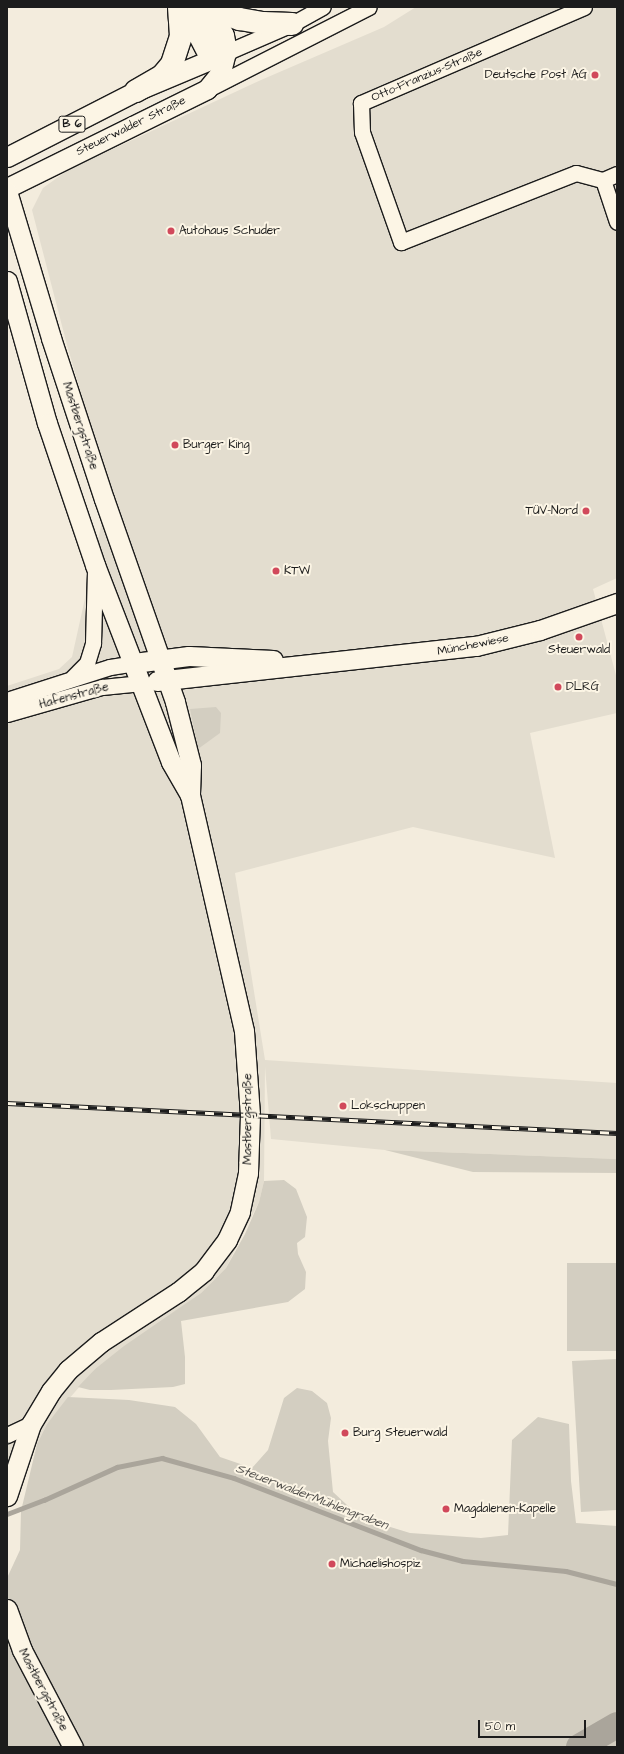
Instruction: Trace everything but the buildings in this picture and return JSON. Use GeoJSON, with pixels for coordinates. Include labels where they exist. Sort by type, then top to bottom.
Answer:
{"type":"FeatureCollection","features":[{"type":"Feature","properties":{"kind":"highway","name":"B 6"},"geometry":{"type":"LineString","coordinates":[[136,91],[162,76],[172,64],[181,36],[179,7]]}},
{"type":"Feature","properties":{"kind":"highway"},"geometry":{"type":"LineString","coordinates":[[185,7],[221,59]]}},
{"type":"Feature","properties":{"kind":"highway"},"geometry":{"type":"LineString","coordinates":[[208,7],[223,36],[221,59]]}},
{"type":"Feature","properties":{"kind":"highway"},"geometry":{"type":"LineString","coordinates":[[208,7],[240,20],[263,24],[292,24]]}},
{"type":"Feature","properties":{"kind":"main road","name":"Steuerwalder Straße"},"geometry":{"type":"LineString","coordinates":[[7,157],[136,91],[221,59]]}},
{"type":"Feature","properties":{"kind":"main road","name":"B 6"},"geometry":{"type":"LineString","coordinates":[[207,90],[221,59]]}},
{"type":"Feature","properties":{"kind":"main road","name":"Steuerwalder Straße"},"geometry":{"type":"LineString","coordinates":[[7,188],[207,90]]}},
{"type":"Feature","properties":{"kind":"main road","name":"Mastbergstraße"},"geometry":{"type":"LineString","coordinates":[[7,191],[51,338],[104,499],[161,658],[192,765],[190,795],[244,1031],[250,1115],[248,1173],[245,1193],[228,1240],[204,1271],[178,1292],[86,1354],[51,1391],[31,1424],[7,1496]]}},
{"type":"Feature","properties":{"kind":"main road","name":"Mastbergstraße"},"geometry":{"type":"LineString","coordinates":[[7,281],[47,423],[95,565],[142,682],[171,762],[190,795]]}},
{"type":"Feature","properties":{"kind":"main road","name":"Münchewiese"},"geometry":{"type":"LineString","coordinates":[[168,680],[476,646],[540,630],[617,603]]}},
{"type":"Feature","properties":{"kind":"main road","name":"Münchewiese"},"geometry":{"type":"LineString","coordinates":[[161,658],[198,656],[325,663]]}},
{"type":"Feature","properties":{"kind":"main road"},"geometry":{"type":"LineString","coordinates":[[134,663],[161,658]]}},
{"type":"Feature","properties":{"kind":"main road"},"geometry":{"type":"LineString","coordinates":[[142,682],[168,680]]}},
{"type":"Feature","properties":{"kind":"main road","name":"Mastbergstraße"},"geometry":{"type":"LineString","coordinates":[[7,1609],[22,1650],[74,1747]]}},
{"type":"Feature","properties":{"kind":"street","name":"Steuerwalder Straße"},"geometry":{"type":"LineString","coordinates":[[254,64],[233,72],[221,59],[324,7]]}},
{"type":"Feature","properties":{"kind":"street","name":"Steuerwalder Straße"},"geometry":{"type":"LineString","coordinates":[[207,90],[254,64],[369,7]]}},
{"type":"Feature","properties":{"kind":"street","name":"Otto-Franzius-Straße"},"geometry":{"type":"LineString","coordinates":[[584,7],[361,103],[362,132],[400,242],[576,173],[603,180]]}},
{"type":"Feature","properties":{"kind":"street"},"geometry":{"type":"LineString","coordinates":[[617,174],[603,180],[617,222]]}},
{"type":"Feature","properties":{"kind":"street","name":"Hafenstraße"},"geometry":{"type":"LineString","coordinates":[[70,680],[87,663],[93,643],[95,565]]}},
{"type":"Feature","properties":{"kind":"street","name":"Hafenstraße"},"geometry":{"type":"LineString","coordinates":[[7,700],[110,667],[134,663]]}},
{"type":"Feature","properties":{"kind":"street","name":"Hafenstraße"},"geometry":{"type":"LineString","coordinates":[[7,714],[102,687],[142,682]]}},
{"type":"Feature","properties":{"kind":"street"},"geometry":{"type":"LineString","coordinates":[[7,1435],[31,1424]]}},
{"type":"Feature","properties":{"kind":"shaded area"},"geometry":{"type":"Polygon","coordinates":[[[416,7],[617,7],[617,578],[593,589],[617,679],[617,713],[530,733],[555,858],[413,827],[235,873],[265,1060],[617,1083],[617,1159],[385,1150],[271,1139],[265,1067],[264,1181],[259,1202],[226,1268],[201,1293],[95,1369],[47,1424],[37,1444],[7,1460],[7,686],[59,669],[72,657],[109,490],[67,345],[32,210],[43,188],[68,170],[261,80],[384,27],[416,7]]]}},
{"type":"Feature","properties":{"kind":"shaded area"},"geometry":{"type":"Polygon","coordinates":[[[216,707],[221,713],[220,733],[198,749],[190,709],[216,707]]]}},
{"type":"Feature","properties":{"kind":"shaded area"},"geometry":{"type":"Polygon","coordinates":[[[385,1150],[617,1159],[617,1173],[473,1172],[385,1150]]]}},
{"type":"Feature","properties":{"kind":"shaded area"},"geometry":{"type":"Polygon","coordinates":[[[284,1180],[296,1189],[307,1217],[305,1237],[297,1243],[298,1254],[306,1272],[305,1289],[288,1302],[181,1321],[185,1357],[185,1384],[173,1387],[111,1390],[90,1390],[78,1387],[95,1369],[124,1346],[201,1293],[226,1268],[245,1234],[259,1202],[264,1181],[284,1180]]]}},
{"type":"Feature","properties":{"kind":"shaded area"},"geometry":{"type":"Polygon","coordinates":[[[567,1263],[617,1263],[617,1351],[567,1351],[567,1263]]]}},
{"type":"Feature","properties":{"kind":"shaded area"},"geometry":{"type":"Polygon","coordinates":[[[617,1359],[617,1510],[581,1512],[572,1361],[617,1359]]]}},
{"type":"Feature","properties":{"kind":"shaded area"},"geometry":{"type":"Polygon","coordinates":[[[297,1388],[312,1391],[327,1403],[331,1418],[328,1441],[333,1492],[361,1518],[410,1533],[481,1538],[508,1535],[512,1440],[538,1417],[569,1424],[571,1481],[576,1523],[617,1526],[617,1747],[7,1747],[7,1578],[20,1550],[21,1511],[37,1444],[47,1424],[68,1397],[129,1400],[175,1407],[196,1424],[220,1457],[252,1468],[268,1450],[284,1398],[297,1388]]]}},
{"type":"Feature","properties":{"kind":"waterway","name":"SteuerwalderMühlengraben"},"geometry":{"type":"LineString","coordinates":[[7,1514],[44,1500],[117,1467],[162,1458],[234,1478],[421,1550],[463,1561],[566,1571],[617,1584]]}},
{"type":"Feature","properties":{"kind":"waterway"},"geometry":{"type":"LineString","coordinates":[[579,1747],[617,1725]]}},
{"type":"Feature","properties":{"kind":"railway"},"geometry":{"type":"LineString","coordinates":[[7,1103],[617,1133]]}},
{"type":"Feature","properties":{"kind":"place","name":"Deutsche Post AG"},"geometry":{"type":"Point","coordinates":[595,75]}},
{"type":"Feature","properties":{"kind":"place","name":"Autohaus Schuder"},"geometry":{"type":"Point","coordinates":[171,231]}},
{"type":"Feature","properties":{"kind":"place","name":"Burger King"},"geometry":{"type":"Point","coordinates":[175,445]}},
{"type":"Feature","properties":{"kind":"place","name":"TÜV-Nord"},"geometry":{"type":"Point","coordinates":[586,511]}},
{"type":"Feature","properties":{"kind":"place","name":"KTW"},"geometry":{"type":"Point","coordinates":[276,571]}},
{"type":"Feature","properties":{"kind":"place","name":"Steuerwald"},"geometry":{"type":"Point","coordinates":[579,637]}},
{"type":"Feature","properties":{"kind":"place","name":"DLRG"},"geometry":{"type":"Point","coordinates":[558,687]}},
{"type":"Feature","properties":{"kind":"place","name":"Lokschuppen"},"geometry":{"type":"Point","coordinates":[343,1106]}},
{"type":"Feature","properties":{"kind":"place","name":"Burg Steuerwald"},"geometry":{"type":"Point","coordinates":[345,1433]}},
{"type":"Feature","properties":{"kind":"place","name":"Magdalenen-Kapelle"},"geometry":{"type":"Point","coordinates":[446,1509]}},
{"type":"Feature","properties":{"kind":"place","name":"Michaelishospiz"},"geometry":{"type":"Point","coordinates":[332,1564]}}]}
